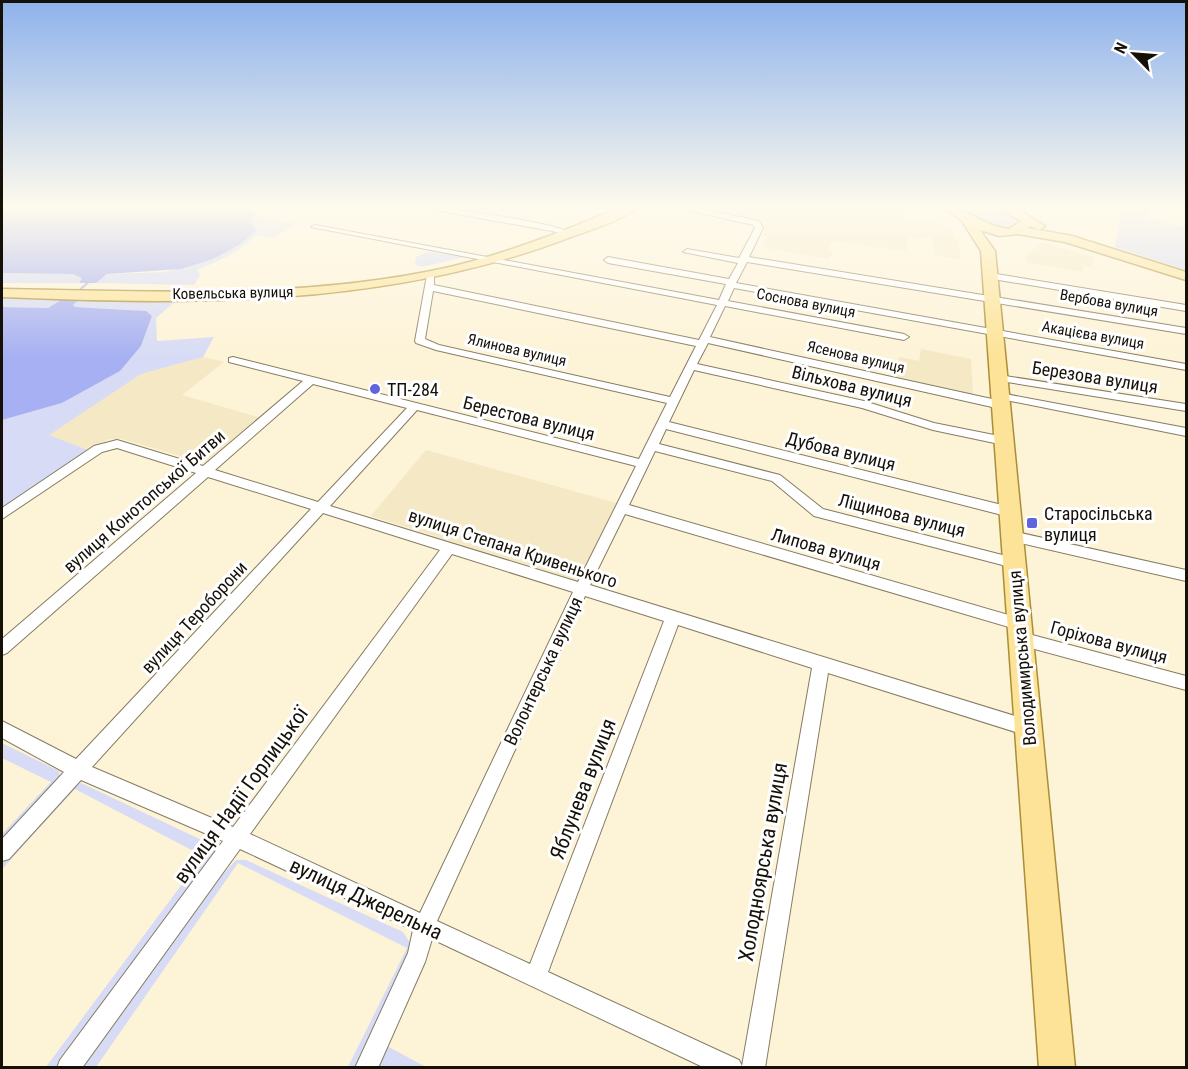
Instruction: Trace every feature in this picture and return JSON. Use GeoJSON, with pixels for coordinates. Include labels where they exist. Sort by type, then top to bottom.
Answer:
{"type":"FeatureCollection","features":[{"type":"Feature","properties":{"kind":"main road","name":"Ковельська вулиця"},"geometry":{"type":"LineString","coordinates":[[2,293],[280,293],[430,281],[500,257]]}},
{"type":"Feature","properties":{"kind":"main road","name":"Володимирська вулиця"},"geometry":{"type":"LineString","coordinates":[[988,257],[1057,1068]]}},
{"type":"Feature","properties":{"kind":"main road"},"geometry":{"type":"LineString","coordinates":[[1125,257],[1186,276]]}},
{"type":"Feature","properties":{"kind":"street","name":"Соснова вулиця"},"geometry":{"type":"LineString","coordinates":[[474,257],[904,337]]}},
{"type":"Feature","properties":{"kind":"street"},"geometry":{"type":"LineString","coordinates":[[721,257],[1186,308]]}},
{"type":"Feature","properties":{"kind":"street","name":"Волонтерська вулиця"},"geometry":{"type":"LineString","coordinates":[[366,1068],[418,955],[424,927],[581,590],[744,257]]}},
{"type":"Feature","properties":{"kind":"street","name":"Акацієва вулиця"},"geometry":{"type":"LineString","coordinates":[[608,260],[1186,367]]}},
{"type":"Feature","properties":{"kind":"street","name":"Ясенова вулиця"},"geometry":{"type":"LineString","coordinates":[[430,281],[703,341],[1000,393]]}},
{"type":"Feature","properties":{"kind":"street","name":"Ялинова вулиця"},"geometry":{"type":"LineString","coordinates":[[430,281],[420,341],[674,401]]}},
{"type":"Feature","properties":{"kind":"street","name":"Вербова вулиця"},"geometry":{"type":"LineString","coordinates":[[991,287],[1186,331]]}},
{"type":"Feature","properties":{"kind":"street","name":"Берестова вулиця"},"geometry":{"type":"LineString","coordinates":[[233,360],[413,408],[643,464]]}},
{"type":"Feature","properties":{"kind":"street","name":"Вільхова вулиця"},"geometry":{"type":"LineString","coordinates":[[691,366],[864,405],[933,426],[1004,441]]}},
{"type":"Feature","properties":{"kind":"street","name":"вулиця Конотопської Битви"},"geometry":{"type":"LineString","coordinates":[[2,648],[310,381]]}},
{"type":"Feature","properties":{"kind":"street"},"geometry":{"type":"LineString","coordinates":[[1000,393],[1186,432]]}},
{"type":"Feature","properties":{"kind":"street","name":"Березова вулиця"},"geometry":{"type":"LineString","coordinates":[[1000,393],[1186,408]]}},
{"type":"Feature","properties":{"kind":"street","name":"вулиця Тероборони"},"geometry":{"type":"LineString","coordinates":[[2,852],[413,408]]}},
{"type":"Feature","properties":{"kind":"street","name":"Дубова вулиця"},"geometry":{"type":"LineString","coordinates":[[662,424],[1011,524]]}},
{"type":"Feature","properties":{"kind":"street","name":"вулиця Степана Кривенького"},"geometry":{"type":"LineString","coordinates":[[2,514],[108,444],[162,456],[581,590],[1028,728]]}},
{"type":"Feature","properties":{"kind":"street","name":"Ліщинова вулиця"},"geometry":{"type":"LineString","coordinates":[[652,446],[776,478],[819,513],[1014,563]]}},
{"type":"Feature","properties":{"kind":"street","name":"Липова вулиця"},"geometry":{"type":"LineString","coordinates":[[622,508],[1020,632]]}},
{"type":"Feature","properties":{"kind":"street"},"geometry":{"type":"LineString","coordinates":[[1011,524],[1186,576]]}},
{"type":"Feature","properties":{"kind":"street","name":"вулиця Надії Горлицької"},"geometry":{"type":"LineString","coordinates":[[68,1068],[449,548]]}},
{"type":"Feature","properties":{"kind":"street","name":"Яблунева вулиця"},"geometry":{"type":"LineString","coordinates":[[536,976],[673,618]]}},
{"type":"Feature","properties":{"kind":"street","name":"Горіхова вулиця"},"geometry":{"type":"LineString","coordinates":[[1020,632],[1186,683]]}},
{"type":"Feature","properties":{"kind":"street","name":"Холодноярська вулиця"},"geometry":{"type":"LineString","coordinates":[[753,1068],[821,664]]}},
{"type":"Feature","properties":{"kind":"street","name":"вулиця Джерельна"},"geometry":{"type":"LineString","coordinates":[[2,729],[78,770],[237,838],[730,1068]]}},
{"type":"Feature","properties":{"kind":"shaded area"},"geometry":{"type":"Polygon","coordinates":[[[224,257],[197,270],[200,275],[194,285],[96,283],[107,274],[165,272],[224,257]]]}},
{"type":"Feature","properties":{"kind":"shaded area"},"geometry":{"type":"Polygon","coordinates":[[[416,257],[465,257],[422,267],[415,265],[416,257]]]}},
{"type":"Feature","properties":{"kind":"shaded area"},"geometry":{"type":"Polygon","coordinates":[[[1025,257],[1095,257],[1091,267],[1084,266],[1082,272],[1028,263],[1025,257]]]}},
{"type":"Feature","properties":{"kind":"shaded area"},"geometry":{"type":"Polygon","coordinates":[[[1146,257],[1186,257],[1186,270],[1146,257]]]}},
{"type":"Feature","properties":{"kind":"shaded area"},"geometry":{"type":"Polygon","coordinates":[[[2,273],[73,274],[83,278],[79,283],[2,283],[2,273]]]}},
{"type":"Feature","properties":{"kind":"shaded area"},"geometry":{"type":"Polygon","coordinates":[[[2,297],[64,298],[48,308],[2,307],[2,297]]]}},
{"type":"Feature","properties":{"kind":"shaded area"},"geometry":{"type":"Polygon","coordinates":[[[80,298],[178,299],[156,318],[157,341],[214,337],[203,357],[141,374],[49,435],[88,450],[2,508],[2,420],[62,403],[120,371],[141,346],[152,316],[133,310],[75,307],[73,305],[80,298]]]}},
{"type":"Feature","properties":{"kind":"shaded area"},"geometry":{"type":"Polygon","coordinates":[[[921,349],[971,359],[973,395],[896,378],[899,357],[919,361],[921,349]]]}},
{"type":"Feature","properties":{"kind":"shaded area"},"geometry":{"type":"Polygon","coordinates":[[[203,357],[224,362],[182,395],[261,418],[208,464],[122,439],[109,439],[88,450],[48,435],[141,374],[203,357]]]}},
{"type":"Feature","properties":{"kind":"shaded area"},"geometry":{"type":"Polygon","coordinates":[[[426,450],[616,503],[577,581],[371,516],[426,450]]]}},
{"type":"Feature","properties":{"kind":"shaded area"},"geometry":{"type":"Polygon","coordinates":[[[2,743],[59,771],[60,777],[2,842],[2,834],[51,782],[2,758],[2,743]]]}},
{"type":"Feature","properties":{"kind":"shaded area"},"geometry":{"type":"Polygon","coordinates":[[[81,783],[215,846],[216,854],[63,1067],[46,1067],[203,856],[75,789],[2,869],[2,859],[64,792],[81,783]]]}},
{"type":"Feature","properties":{"kind":"shaded area"},"geometry":{"type":"Polygon","coordinates":[[[236,860],[246,860],[403,932],[412,946],[356,1067],[348,1067],[407,948],[238,863],[96,1067],[75,1068],[206,893],[236,860]]]}},
{"type":"Feature","properties":{"kind":"shaded area"},"geometry":{"type":"Polygon","coordinates":[[[385,1045],[426,1067],[375,1068],[385,1045]]]}},
{"type":"Feature","properties":{"kind":"water"},"geometry":{"type":"Polygon","coordinates":[[[2,257],[217,257],[181,269],[107,274],[96,283],[79,283],[82,278],[73,274],[2,273],[2,257]]]}},
{"type":"Feature","properties":{"kind":"water"},"geometry":{"type":"Polygon","coordinates":[[[64,298],[80,298],[73,305],[75,307],[146,311],[152,316],[141,346],[120,371],[62,403],[2,420],[2,307],[48,308],[64,298]]]}},
{"type":"Feature","properties":{"kind":"waterway"},"geometry":{"type":"LineString","coordinates":[[76,293],[91,280]]}},
{"type":"Feature","properties":{"kind":"place","name":"ТП-284"},"geometry":{"type":"Point","coordinates":[375,389]}},
{"type":"Feature","properties":{"kind":"place","name":"Старосільська вулиця"},"geometry":{"type":"Point","coordinates":[1032,523]}}]}
